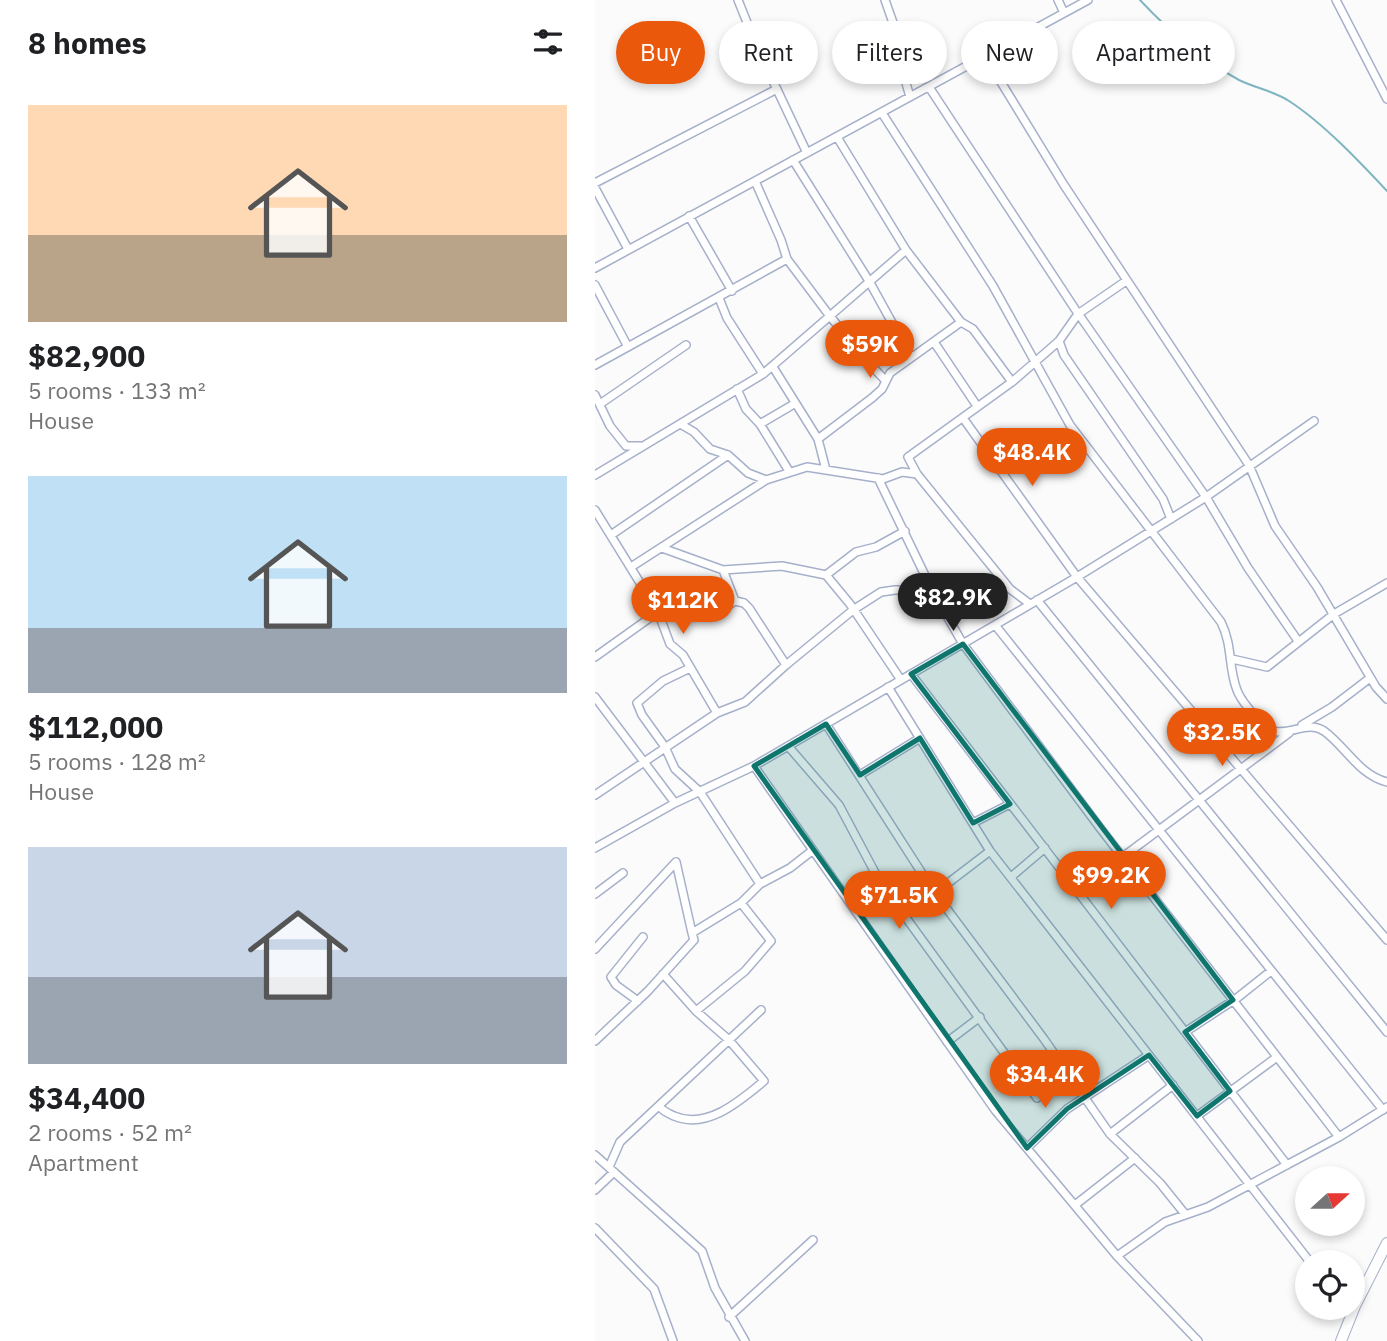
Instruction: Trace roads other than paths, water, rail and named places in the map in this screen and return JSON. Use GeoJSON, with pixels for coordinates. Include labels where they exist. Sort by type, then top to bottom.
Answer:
{"type":"FeatureCollection","features":[{"type":"Feature","properties":{"kind":"main road"},"geometry":{"type":"LineString","coordinates":[[1365,1285],[1387,1243]]}},
{"type":"Feature","properties":{"kind":"main road"},"geometry":{"type":"LineString","coordinates":[[1341,1341],[1349,1320]]}},
{"type":"Feature","properties":{"kind":"street"},"geometry":{"type":"LineString","coordinates":[[738,0],[807,153]]}},
{"type":"Feature","properties":{"kind":"street"},"geometry":{"type":"LineString","coordinates":[[884,0],[897,34],[898,55],[910,97]]}},
{"type":"Feature","properties":{"kind":"street"},"geometry":{"type":"LineString","coordinates":[[1058,0],[1064,13]]}},
{"type":"Feature","properties":{"kind":"street"},"geometry":{"type":"LineString","coordinates":[[1049,21],[1088,0]]}},
{"type":"Feature","properties":{"kind":"street"},"geometry":{"type":"LineString","coordinates":[[1336,0],[1387,99]]}},
{"type":"Feature","properties":{"kind":"street"},"geometry":{"type":"LineString","coordinates":[[595,268],[961,69]]}},
{"type":"Feature","properties":{"kind":"street"},"geometry":{"type":"LineString","coordinates":[[1002,84],[1063,185],[1249,465],[1275,526],[1334,614],[1370,678],[1387,699]]}},
{"type":"Feature","properties":{"kind":"street"},"geometry":{"type":"LineString","coordinates":[[929,87],[1078,314],[1206,497],[1248,568],[1298,641]]}},
{"type":"Feature","properties":{"kind":"street"},"geometry":{"type":"LineString","coordinates":[[628,249],[595,186],[778,89]]}},
{"type":"Feature","properties":{"kind":"street"},"geometry":{"type":"LineString","coordinates":[[882,113],[993,286],[1070,425],[1216,615],[1227,637],[1238,693],[1263,727],[1290,732],[1308,726],[1321,729],[1370,775],[1387,782]]}},
{"type":"Feature","properties":{"kind":"street"},"geometry":{"type":"LineString","coordinates":[[837,137],[906,250],[961,322],[972,329],[1012,382]]}},
{"type":"Feature","properties":{"kind":"street"},"geometry":{"type":"LineString","coordinates":[[793,160],[869,281],[911,357]]}},
{"type":"Feature","properties":{"kind":"street"},"geometry":{"type":"LineString","coordinates":[[755,181],[787,259],[866,360],[885,380]]}},
{"type":"Feature","properties":{"kind":"street"},"geometry":{"type":"LineString","coordinates":[[689,216],[732,291]]}},
{"type":"Feature","properties":{"kind":"street"},"geometry":{"type":"LineString","coordinates":[[595,475],[764,374],[906,250]]}},
{"type":"Feature","properties":{"kind":"street"},"geometry":{"type":"LineString","coordinates":[[595,365],[787,259]]}},
{"type":"Feature","properties":{"kind":"street"},"geometry":{"type":"LineString","coordinates":[[1126,281],[1078,314],[1059,341],[1012,382],[908,457],[917,474],[1010,589],[1033,602],[1387,1032]]}},
{"type":"Feature","properties":{"kind":"street"},"geometry":{"type":"LineString","coordinates":[[595,285],[628,347]]}},
{"type":"Feature","properties":{"kind":"street"},"geometry":{"type":"LineString","coordinates":[[719,298],[727,318],[764,374]]}},
{"type":"Feature","properties":{"kind":"street"},"geometry":{"type":"LineString","coordinates":[[818,439],[882,389],[890,373],[961,322]]}},
{"type":"Feature","properties":{"kind":"street"},"geometry":{"type":"LineString","coordinates":[[1059,341],[1064,355],[1163,499],[1171,519]]}},
{"type":"Feature","properties":{"kind":"street"},"geometry":{"type":"LineString","coordinates":[[934,342],[977,406]]}},
{"type":"Feature","properties":{"kind":"street"},"geometry":{"type":"LineString","coordinates":[[600,404],[687,345]]}},
{"type":"Feature","properties":{"kind":"street"},"geometry":{"type":"LineString","coordinates":[[772,367],[818,439],[826,470]]}},
{"type":"Feature","properties":{"kind":"street"},"geometry":{"type":"LineString","coordinates":[[737,389],[746,409],[760,424],[789,471]]}},
{"type":"Feature","properties":{"kind":"street"},"geometry":{"type":"LineString","coordinates":[[595,395],[610,426],[626,446],[641,446]]}},
{"type":"Feature","properties":{"kind":"street"},"geometry":{"type":"LineString","coordinates":[[760,424],[794,404]]}},
{"type":"Feature","properties":{"kind":"street"},"geometry":{"type":"LineString","coordinates":[[963,418],[1077,577],[1387,940]]}},
{"type":"Feature","properties":{"kind":"street"},"geometry":{"type":"LineString","coordinates":[[595,848],[675,803],[754,766],[1077,577],[1206,497],[1314,421]]}},
{"type":"Feature","properties":{"kind":"street"},"geometry":{"type":"LineString","coordinates":[[681,425],[694,432],[710,449],[728,455],[748,473],[766,480]]}},
{"type":"Feature","properties":{"kind":"street"},"geometry":{"type":"LineString","coordinates":[[611,535],[728,455]]}},
{"type":"Feature","properties":{"kind":"street"},"geometry":{"type":"LineString","coordinates":[[631,567],[766,480],[789,471],[807,467],[883,479],[902,472],[917,474]]}},
{"type":"Feature","properties":{"kind":"street"},"geometry":{"type":"LineString","coordinates":[[878,478],[932,590],[963,644],[1122,856],[1339,1137]]}},
{"type":"Feature","properties":{"kind":"street"},"geometry":{"type":"LineString","coordinates":[[595,510],[656,609],[670,644],[683,655],[717,713]]}},
{"type":"Feature","properties":{"kind":"street"},"geometry":{"type":"LineString","coordinates":[[826,575],[856,552],[876,547],[905,531]]}},
{"type":"Feature","properties":{"kind":"street"},"geometry":{"type":"LineString","coordinates":[[662,548],[723,570],[782,566],[826,575],[901,680]]}},
{"type":"Feature","properties":{"kind":"street"},"geometry":{"type":"LineString","coordinates":[[723,570],[735,601]]}},
{"type":"Feature","properties":{"kind":"street"},"geometry":{"type":"LineString","coordinates":[[1232,659],[1267,667],[1334,614],[1387,583]]}},
{"type":"Feature","properties":{"kind":"street"},"geometry":{"type":"LineString","coordinates":[[595,657],[684,586],[710,617],[735,601],[744,603],[786,665]]}},
{"type":"Feature","properties":{"kind":"street"},"geometry":{"type":"LineString","coordinates":[[595,795],[717,713],[745,702],[853,610],[881,592],[932,590]]}},
{"type":"Feature","properties":{"kind":"street"},"geometry":{"type":"LineString","coordinates":[[995,625],[1271,971],[1385,1109],[1339,1137],[1204,1209],[1165,1222],[1117,1255]]}},
{"type":"Feature","properties":{"kind":"street"},"geometry":{"type":"LineString","coordinates":[[690,668],[663,681],[637,703],[642,715],[665,747],[675,769],[700,792],[760,884]]}},
{"type":"Feature","properties":{"kind":"street"},"geometry":{"type":"LineString","coordinates":[[911,674],[1287,1165]]}},
{"type":"Feature","properties":{"kind":"street"},"geometry":{"type":"LineString","coordinates":[[1075,887],[1122,856],[1290,732],[1332,707],[1370,678]]}},
{"type":"Feature","properties":{"kind":"street"},"geometry":{"type":"LineString","coordinates":[[888,687],[990,850],[1301,1250]]}},
{"type":"Feature","properties":{"kind":"street"},"geometry":{"type":"LineString","coordinates":[[595,697],[675,803]]}},
{"type":"Feature","properties":{"kind":"street"},"geometry":{"type":"LineString","coordinates":[[826,723],[935,893],[1110,1134],[1160,1183],[1185,1214]]}},
{"type":"Feature","properties":{"kind":"street"},"geometry":{"type":"LineString","coordinates":[[860,775],[920,738]]}},
{"type":"Feature","properties":{"kind":"street"},"geometry":{"type":"LineString","coordinates":[[788,746],[839,806],[880,882],[1037,1098]]}},
{"type":"Feature","properties":{"kind":"street"},"geometry":{"type":"LineString","coordinates":[[754,766],[995,1110],[1117,1255],[1198,1341]]}},
{"type":"Feature","properties":{"kind":"street"},"geometry":{"type":"LineString","coordinates":[[973,823],[1010,804]]}},
{"type":"Feature","properties":{"kind":"street"},"geometry":{"type":"LineString","coordinates":[[1011,877],[1045,849]]}},
{"type":"Feature","properties":{"kind":"street"},"geometry":{"type":"LineString","coordinates":[[692,933],[741,903],[760,884],[790,868],[813,850]]}},
{"type":"Feature","properties":{"kind":"street"},"geometry":{"type":"LineString","coordinates":[[935,893],[990,850]]}},
{"type":"Feature","properties":{"kind":"street"},"geometry":{"type":"LineString","coordinates":[[595,948],[676,862],[694,940],[638,1001],[597,1035]]}},
{"type":"Feature","properties":{"kind":"street"},"geometry":{"type":"LineString","coordinates":[[595,894],[624,873]]}},
{"type":"Feature","properties":{"kind":"street"},"geometry":{"type":"LineString","coordinates":[[696,1011],[745,971],[771,941],[741,903]]}},
{"type":"Feature","properties":{"kind":"street"},"geometry":{"type":"LineString","coordinates":[[638,1001],[616,985],[611,977],[643,937]]}},
{"type":"Feature","properties":{"kind":"street"},"geometry":{"type":"LineString","coordinates":[[1185,1032],[1271,971]]}},
{"type":"Feature","properties":{"kind":"street"},"geometry":{"type":"LineString","coordinates":[[660,1107],[679,1118],[702,1120],[737,1103],[764,1081],[729,1040],[696,1011],[663,975]]}},
{"type":"Feature","properties":{"kind":"street"},"geometry":{"type":"LineString","coordinates":[[595,1190],[611,1169],[620,1142],[761,1010]]}},
{"type":"Feature","properties":{"kind":"street"},"geometry":{"type":"LineString","coordinates":[[947,1042],[979,1017]]}},
{"type":"Feature","properties":{"kind":"street"},"geometry":{"type":"LineString","coordinates":[[1027,1148],[1067,1109],[1149,1055]]}},
{"type":"Feature","properties":{"kind":"street"},"geometry":{"type":"LineString","coordinates":[[1197,1115],[1277,1057]]}},
{"type":"Feature","properties":{"kind":"street"},"geometry":{"type":"LineString","coordinates":[[1110,1134],[1173,1085]]}},
{"type":"Feature","properties":{"kind":"street"},"geometry":{"type":"LineString","coordinates":[[595,1155],[702,1251],[715,1288],[729,1317],[745,1341]]}},
{"type":"Feature","properties":{"kind":"street"},"geometry":{"type":"LineString","coordinates":[[1075,1205],[1135,1158]]}},
{"type":"Feature","properties":{"kind":"street"},"geometry":{"type":"LineString","coordinates":[[595,1228],[653,1289],[673,1341]]}},
{"type":"Feature","properties":{"kind":"street"},"geometry":{"type":"LineString","coordinates":[[729,1317],[813,1240]]}},
{"type":"Feature","properties":{"kind":"waterway"},"geometry":{"type":"LineString","coordinates":[[1140,0],[1174,33],[1212,63],[1239,80],[1289,101],[1315,120],[1387,191]]}}]}
